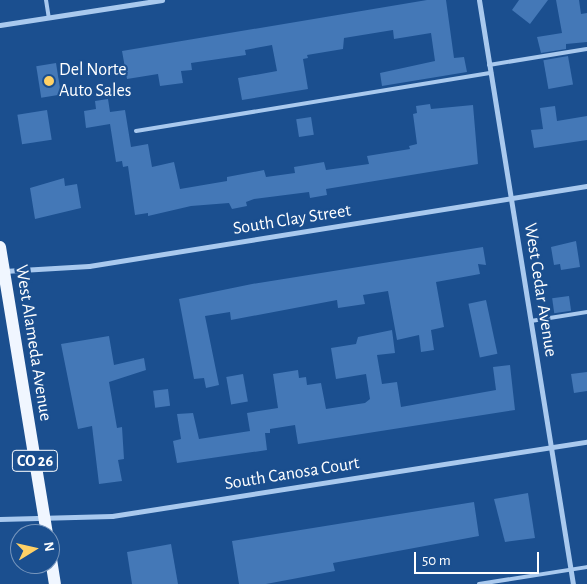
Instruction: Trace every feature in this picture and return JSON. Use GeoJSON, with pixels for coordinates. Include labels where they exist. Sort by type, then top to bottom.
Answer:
{"type":"FeatureCollection","features":[{"type":"Feature","properties":{"kind":"main road","name":"West Alameda Avenue"},"geometry":{"type":"LineString","coordinates":[[0,247],[2,271],[45,524]]}},
{"type":"Feature","properties":{"kind":"street"},"geometry":{"type":"LineString","coordinates":[[0,25],[162,0]]}},
{"type":"Feature","properties":{"kind":"street","name":"West Cedar Avenue"},"geometry":{"type":"LineString","coordinates":[[479,0],[572,584]]}},
{"type":"Feature","properties":{"kind":"street","name":"South Clay Street"},"geometry":{"type":"LineString","coordinates":[[2,271],[89,266],[587,186]]}},
{"type":"Feature","properties":{"kind":"street","name":"South Canosa Court"},"geometry":{"type":"LineString","coordinates":[[0,519],[112,516],[587,442]]}},
{"type":"Feature","properties":{"kind":"lane"},"geometry":{"type":"LineString","coordinates":[[46,0],[49,18]]}},
{"type":"Feature","properties":{"kind":"lane"},"geometry":{"type":"LineString","coordinates":[[489,65],[587,49]]}},
{"type":"Feature","properties":{"kind":"lane"},"geometry":{"type":"LineString","coordinates":[[136,132],[491,73]]}},
{"type":"Feature","properties":{"kind":"lane"},"geometry":{"type":"LineString","coordinates":[[531,321],[587,312]]}},
{"type":"Feature","properties":{"kind":"lane"},"geometry":{"type":"LineString","coordinates":[[479,584],[587,567]]}},
{"type":"Feature","properties":{"kind":"building"},"geometry":{"type":"Polygon","coordinates":[[[427,0],[446,0],[454,58],[464,57],[467,72],[382,86],[380,73],[435,61],[431,33],[394,39],[393,30],[344,38],[343,49],[307,55],[308,58],[303,59],[308,89],[242,100],[238,78],[277,71],[272,45],[245,50],[246,55],[191,63],[192,70],[181,71],[183,83],[160,86],[158,74],[127,79],[122,51],[427,0]]]}},
{"type":"Feature","properties":{"kind":"building"},"geometry":{"type":"Polygon","coordinates":[[[519,0],[548,0],[530,24],[512,10],[519,0]]]}},
{"type":"Feature","properties":{"kind":"building"},"geometry":{"type":"Polygon","coordinates":[[[556,0],[579,0],[581,14],[587,13],[587,42],[566,44],[566,49],[541,53],[537,37],[562,33],[556,0]]]}},
{"type":"Feature","properties":{"kind":"building"},"geometry":{"type":"Polygon","coordinates":[[[568,56],[573,85],[548,89],[543,60],[568,56]]]}},
{"type":"Feature","properties":{"kind":"building"},"geometry":{"type":"Polygon","coordinates":[[[56,63],[61,95],[41,98],[36,66],[56,63]]]}},
{"type":"Feature","properties":{"kind":"building"},"geometry":{"type":"Polygon","coordinates":[[[108,99],[110,112],[125,110],[131,147],[148,144],[152,167],[174,162],[180,189],[227,181],[227,177],[264,170],[266,177],[295,173],[294,167],[324,162],[326,170],[369,164],[367,156],[410,149],[409,146],[417,144],[413,114],[417,113],[416,106],[430,104],[431,109],[473,105],[478,164],[326,189],[327,195],[310,198],[309,192],[254,199],[246,202],[247,206],[232,209],[229,203],[191,206],[148,216],[148,213],[135,215],[128,166],[123,167],[122,161],[116,162],[110,124],[86,128],[84,111],[96,109],[95,101],[108,99]]]}},
{"type":"Feature","properties":{"kind":"building"},"geometry":{"type":"Polygon","coordinates":[[[555,106],[557,121],[587,116],[587,140],[534,148],[531,130],[543,129],[540,108],[555,106]]]}},
{"type":"Feature","properties":{"kind":"building"},"geometry":{"type":"Polygon","coordinates":[[[47,110],[52,140],[22,144],[17,115],[47,110]]]}},
{"type":"Feature","properties":{"kind":"building"},"geometry":{"type":"Polygon","coordinates":[[[311,117],[314,135],[299,137],[296,119],[311,117]]]}},
{"type":"Feature","properties":{"kind":"building"},"geometry":{"type":"Polygon","coordinates":[[[64,178],[65,186],[77,184],[81,208],[35,219],[30,188],[64,178]]]}},
{"type":"Feature","properties":{"kind":"building"},"geometry":{"type":"Polygon","coordinates":[[[576,241],[580,267],[561,270],[560,264],[554,265],[551,247],[576,241]]]}},
{"type":"Feature","properties":{"kind":"building"},"geometry":{"type":"Polygon","coordinates":[[[483,247],[486,265],[478,264],[480,274],[436,282],[444,327],[431,330],[434,350],[421,352],[419,335],[397,340],[388,291],[363,295],[365,304],[338,308],[337,300],[231,320],[230,312],[205,316],[219,385],[206,388],[204,378],[194,379],[179,299],[252,284],[483,247]]]}},
{"type":"Feature","properties":{"kind":"building"},"geometry":{"type":"Polygon","coordinates":[[[569,296],[571,311],[554,313],[552,298],[569,296]]]}},
{"type":"Feature","properties":{"kind":"building"},"geometry":{"type":"Polygon","coordinates":[[[486,300],[497,354],[480,358],[468,304],[486,300]]]}},
{"type":"Feature","properties":{"kind":"building"},"geometry":{"type":"Polygon","coordinates":[[[392,330],[395,353],[377,355],[382,384],[397,382],[401,407],[496,390],[493,367],[510,365],[515,410],[298,444],[295,425],[270,429],[270,433],[265,433],[267,450],[177,463],[173,441],[181,439],[177,414],[193,413],[199,439],[250,431],[247,413],[278,408],[273,374],[298,370],[299,378],[306,377],[307,385],[321,383],[326,409],[365,403],[370,399],[366,374],[336,379],[331,348],[356,344],[358,337],[392,330]]]}},
{"type":"Feature","properties":{"kind":"building"},"geometry":{"type":"Polygon","coordinates":[[[109,336],[114,365],[144,358],[146,370],[109,382],[117,428],[122,427],[124,459],[118,460],[122,481],[99,484],[92,426],[78,429],[61,344],[109,336]]]}},
{"type":"Feature","properties":{"kind":"building"},"geometry":{"type":"Polygon","coordinates":[[[587,372],[587,391],[574,393],[571,374],[587,372]]]}},
{"type":"Feature","properties":{"kind":"building"},"geometry":{"type":"Polygon","coordinates":[[[243,374],[248,402],[231,405],[226,377],[243,374]]]}},
{"type":"Feature","properties":{"kind":"building"},"geometry":{"type":"Polygon","coordinates":[[[168,389],[170,406],[155,408],[153,391],[168,389]]]}},
{"type":"Feature","properties":{"kind":"building"},"geometry":{"type":"Polygon","coordinates":[[[528,493],[535,538],[505,542],[494,499],[528,493]]]}},
{"type":"Feature","properties":{"kind":"building"},"geometry":{"type":"Polygon","coordinates":[[[474,502],[479,536],[333,563],[335,571],[266,584],[239,584],[232,541],[474,502]]]}},
{"type":"Feature","properties":{"kind":"building"},"geometry":{"type":"Polygon","coordinates":[[[171,544],[178,584],[132,584],[127,552],[171,544]]]}},
{"type":"Feature","properties":{"kind":"place","name":"Del Norte Auto Sales"},"geometry":{"type":"Point","coordinates":[49,81]}}]}
